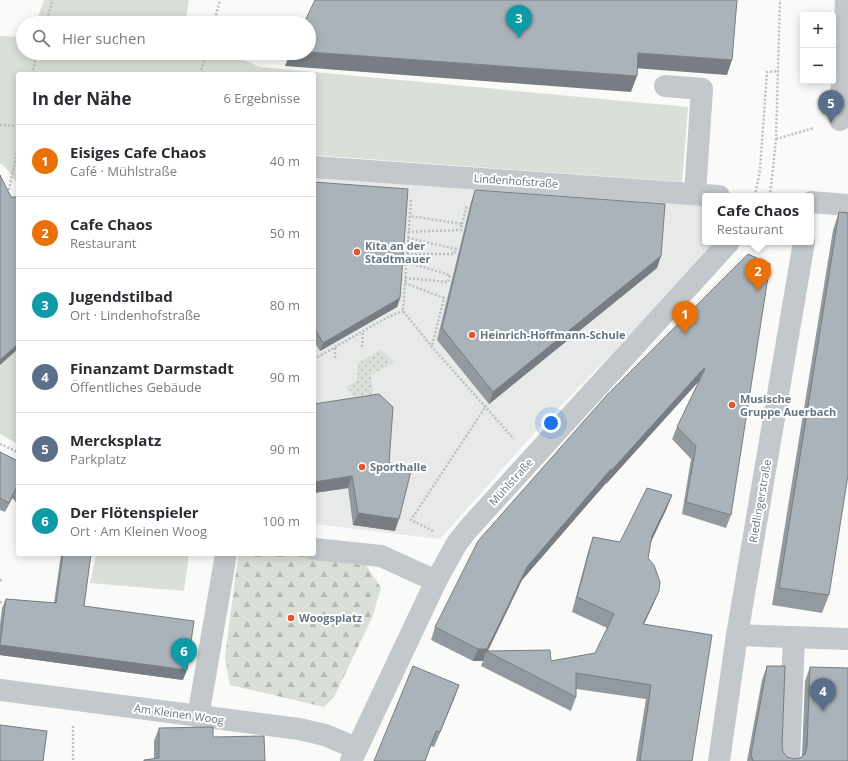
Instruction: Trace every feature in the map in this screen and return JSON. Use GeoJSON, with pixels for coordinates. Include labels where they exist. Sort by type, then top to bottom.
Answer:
{"type":"FeatureCollection","features":[{"type":"Feature","properties":{"kind":"street"},"geometry":{"type":"LineString","coordinates":[[840,120],[846,0]]}},
{"type":"Feature","properties":{"kind":"street"},"geometry":{"type":"LineString","coordinates":[[665,86],[702,89],[695,194]]}},
{"type":"Feature","properties":{"kind":"street","name":"Lindenhofstraße"},"geometry":{"type":"LineString","coordinates":[[316,167],[702,195]]}},
{"type":"Feature","properties":{"kind":"street"},"geometry":{"type":"LineString","coordinates":[[814,203],[848,205]]}},
{"type":"Feature","properties":{"kind":"street","name":"Mühlstraße"},"geometry":{"type":"LineString","coordinates":[[353,754],[436,580],[457,543],[727,245]]}},
{"type":"Feature","properties":{"kind":"street","name":"Riedlingerstraße"},"geometry":{"type":"LineString","coordinates":[[719,761],[737,635],[803,245]]}},
{"type":"Feature","properties":{"kind":"street"},"geometry":{"type":"LineString","coordinates":[[316,549],[381,556],[436,580]]}},
{"type":"Feature","properties":{"kind":"street"},"geometry":{"type":"LineString","coordinates":[[198,717],[226,556]]}},
{"type":"Feature","properties":{"kind":"street"},"geometry":{"type":"LineString","coordinates":[[737,635],[848,639]]}},
{"type":"Feature","properties":{"kind":"street"},"geometry":{"type":"LineString","coordinates":[[788,761],[793,728],[794,637]]}},
{"type":"Feature","properties":{"kind":"street","name":"Am Kleinen Woog"},"geometry":{"type":"LineString","coordinates":[[0,690],[312,732],[353,754]]}},
{"type":"Feature","properties":{"kind":"path"},"geometry":{"type":"LineString","coordinates":[[48,16],[53,0]]}},
{"type":"Feature","properties":{"kind":"path"},"geometry":{"type":"LineString","coordinates":[[216,16],[220,0]]}},
{"type":"Feature","properties":{"kind":"path"},"geometry":{"type":"LineString","coordinates":[[770,193],[776,139],[780,0]]}},
{"type":"Feature","properties":{"kind":"path"},"geometry":{"type":"LineString","coordinates":[[33,72],[36,60]]}},
{"type":"Feature","properties":{"kind":"path"},"geometry":{"type":"LineString","coordinates":[[201,72],[204,60]]}},
{"type":"Feature","properties":{"kind":"path"},"geometry":{"type":"LineString","coordinates":[[756,193],[760,170],[767,72],[779,71]]}},
{"type":"Feature","properties":{"kind":"path"},"geometry":{"type":"LineString","coordinates":[[776,139],[840,120]]}},
{"type":"Feature","properties":{"kind":"path"},"geometry":{"type":"LineString","coordinates":[[0,125],[16,126]]}},
{"type":"Feature","properties":{"kind":"path"},"geometry":{"type":"LineString","coordinates":[[6,200],[16,156]]}},
{"type":"Feature","properties":{"kind":"path"},"geometry":{"type":"LineString","coordinates":[[408,232],[460,230],[468,203]]}},
{"type":"Feature","properties":{"kind":"path"},"geometry":{"type":"LineString","coordinates":[[462,224],[410,216],[403,311],[432,347],[504,428]]}},
{"type":"Feature","properties":{"kind":"path"},"geometry":{"type":"LineString","coordinates":[[407,254],[454,254],[456,249],[408,238]]}},
{"type":"Feature","properties":{"kind":"path"},"geometry":{"type":"LineString","coordinates":[[405,278],[448,282],[450,275],[406,262]]}},
{"type":"Feature","properties":{"kind":"path"},"geometry":{"type":"LineString","coordinates":[[405,283],[444,298],[432,347]]}},
{"type":"Feature","properties":{"kind":"path"},"geometry":{"type":"LineString","coordinates":[[316,358],[403,311]]}},
{"type":"Feature","properties":{"kind":"path"},"geometry":{"type":"LineString","coordinates":[[362,347],[363,332]]}},
{"type":"Feature","properties":{"kind":"path"},"geometry":{"type":"LineString","coordinates":[[335,347],[335,358]]}},
{"type":"Feature","properties":{"kind":"path"},"geometry":{"type":"LineString","coordinates":[[411,520],[486,406]]}},
{"type":"Feature","properties":{"kind":"path"},"geometry":{"type":"LineString","coordinates":[[0,444],[16,451]]}},
{"type":"Feature","properties":{"kind":"path"},"geometry":{"type":"LineString","coordinates":[[0,602],[8,603]]}},
{"type":"Feature","properties":{"kind":"path"},"geometry":{"type":"LineString","coordinates":[[73,730],[73,761]]}},
{"type":"Feature","properties":{"kind":"shaded area","name":"Heinrich-Hoffmann-Schule"},"geometry":{"type":"Polygon","coordinates":[[[316,174],[701,205],[702,245],[718,245],[539,428],[440,539],[316,524],[316,174]]]}},
{"type":"Feature","properties":{"kind":"green space"},"geometry":{"type":"Polygon","coordinates":[[[44,0],[189,0],[186,16],[38,16],[44,0]]]}},
{"type":"Feature","properties":{"kind":"green space"},"geometry":{"type":"Polygon","coordinates":[[[0,36],[16,37],[16,60],[244,60],[260,67],[314,72],[16,72],[16,181],[0,163],[0,36]]]}},
{"type":"Feature","properties":{"kind":"green space"},"geometry":{"type":"Polygon","coordinates":[[[316,72],[688,107],[682,182],[316,155],[316,72]]]}},
{"type":"Feature","properties":{"kind":"green space"},"geometry":{"type":"Polygon","coordinates":[[[16,335],[16,443],[0,434],[0,364],[16,335]]]}},
{"type":"Feature","properties":{"kind":"green space"},"geometry":{"type":"Polygon","coordinates":[[[381,350],[394,362],[371,375],[373,394],[356,397],[346,387],[357,381],[358,363],[381,350]]]}},
{"type":"Feature","properties":{"kind":"green space"},"geometry":{"type":"Polygon","coordinates":[[[96,556],[189,556],[184,591],[90,583],[96,556]]]}},
{"type":"Feature","properties":{"kind":"green space"},"geometry":{"type":"Polygon","coordinates":[[[303,556],[366,565],[381,588],[372,618],[334,697],[324,707],[230,685],[225,657],[238,557],[303,556]]]}},
{"type":"Feature","properties":{"kind":"building"},"geometry":{"type":"Polygon","coordinates":[[[315,0],[737,0],[732,60],[638,53],[637,76],[316,53],[316,16],[307,16],[315,0]]]}},
{"type":"Feature","properties":{"kind":"building"},"geometry":{"type":"Polygon","coordinates":[[[0,175],[11,197],[16,197],[16,346],[0,360],[0,175]]]}},
{"type":"Feature","properties":{"kind":"building","name":"Kita an der Stadtmauer"},"geometry":{"type":"Polygon","coordinates":[[[316,182],[408,189],[400,298],[323,343],[316,331],[316,182]]]}},
{"type":"Feature","properties":{"kind":"building","name":"Heinrich-Hoffmann-Schule"},"geometry":{"type":"Polygon","coordinates":[[[475,190],[665,204],[661,256],[493,392],[442,328],[475,190]]]}},
{"type":"Feature","properties":{"kind":"building"},"geometry":{"type":"Polygon","coordinates":[[[839,212],[848,213],[848,475],[829,595],[779,588],[839,212]]]}},
{"type":"Feature","properties":{"kind":"building"},"geometry":{"type":"Polygon","coordinates":[[[748,254],[770,264],[731,515],[686,502],[696,446],[677,427],[705,369],[704,368],[611,471],[611,469],[527,567],[487,649],[478,649],[435,627],[478,541],[606,396],[748,254]]]}},
{"type":"Feature","properties":{"kind":"building","name":"Sporthalle"},"geometry":{"type":"Polygon","coordinates":[[[379,394],[393,407],[389,463],[412,467],[399,519],[358,513],[352,476],[316,482],[316,404],[379,394]]]}},
{"type":"Feature","properties":{"kind":"building"},"geometry":{"type":"Polygon","coordinates":[[[0,452],[16,460],[16,488],[9,503],[0,498],[0,452]]]}},
{"type":"Feature","properties":{"kind":"building"},"geometry":{"type":"Polygon","coordinates":[[[647,488],[672,495],[652,536],[648,558],[654,565],[660,582],[659,591],[643,624],[712,635],[692,761],[640,761],[651,685],[576,673],[576,697],[486,651],[550,650],[551,661],[595,653],[614,614],[577,597],[593,537],[620,542],[647,488]]]}},
{"type":"Feature","properties":{"kind":"building"},"geometry":{"type":"Polygon","coordinates":[[[63,556],[91,556],[84,606],[194,621],[187,670],[0,645],[6,599],[56,603],[63,556]]]}},
{"type":"Feature","properties":{"kind":"building"},"geometry":{"type":"Polygon","coordinates":[[[413,666],[459,685],[440,732],[436,731],[425,761],[374,761],[413,666]]]}},
{"type":"Feature","properties":{"kind":"building"},"geometry":{"type":"Polygon","coordinates":[[[767,666],[785,666],[782,746],[783,752],[787,757],[794,759],[800,758],[805,754],[807,747],[810,667],[848,668],[848,761],[753,761],[751,755],[767,666]]]}},
{"type":"Feature","properties":{"kind":"building"},"geometry":{"type":"Polygon","coordinates":[[[0,725],[47,731],[43,761],[0,761],[0,725]]]}},
{"type":"Feature","properties":{"kind":"building"},"geometry":{"type":"Polygon","coordinates":[[[213,727],[213,737],[264,736],[265,761],[144,761],[159,758],[159,728],[213,727]]]}},
{"type":"Feature","properties":{"kind":"place","name":"Jugendstilbad"},"geometry":{"type":"Point","coordinates":[519,38]}},
{"type":"Feature","properties":{"kind":"place","name":"Mercksplatz"},"geometry":{"type":"Point","coordinates":[831,123]}},
{"type":"Feature","properties":{"kind":"place","name":"Kita an der Stadtmauer"},"geometry":{"type":"Point","coordinates":[357,252]}},
{"type":"Feature","properties":{"kind":"place","name":"Cafe Chaos"},"geometry":{"type":"Point","coordinates":[758,291]}},
{"type":"Feature","properties":{"kind":"place","name":"Eisiges Cafe Chaos"},"geometry":{"type":"Point","coordinates":[685,334]}},
{"type":"Feature","properties":{"kind":"place","name":"Heinrich-Hoffmann-Schule"},"geometry":{"type":"Point","coordinates":[472,335]}},
{"type":"Feature","properties":{"kind":"place","name":"Musische Gruppe Auerbach"},"geometry":{"type":"Point","coordinates":[732,405]}},
{"type":"Feature","properties":{"kind":"place","name":"Sporthalle"},"geometry":{"type":"Point","coordinates":[362,467]}},
{"type":"Feature","properties":{"kind":"place","name":"Woogsplatz"},"geometry":{"type":"Point","coordinates":[291,618]}},
{"type":"Feature","properties":{"kind":"place","name":"Der Flötenspieler"},"geometry":{"type":"Point","coordinates":[184,671]}},
{"type":"Feature","properties":{"kind":"place","name":"Finanzamt Darmstadt"},"geometry":{"type":"Point","coordinates":[823,711]}}]}
